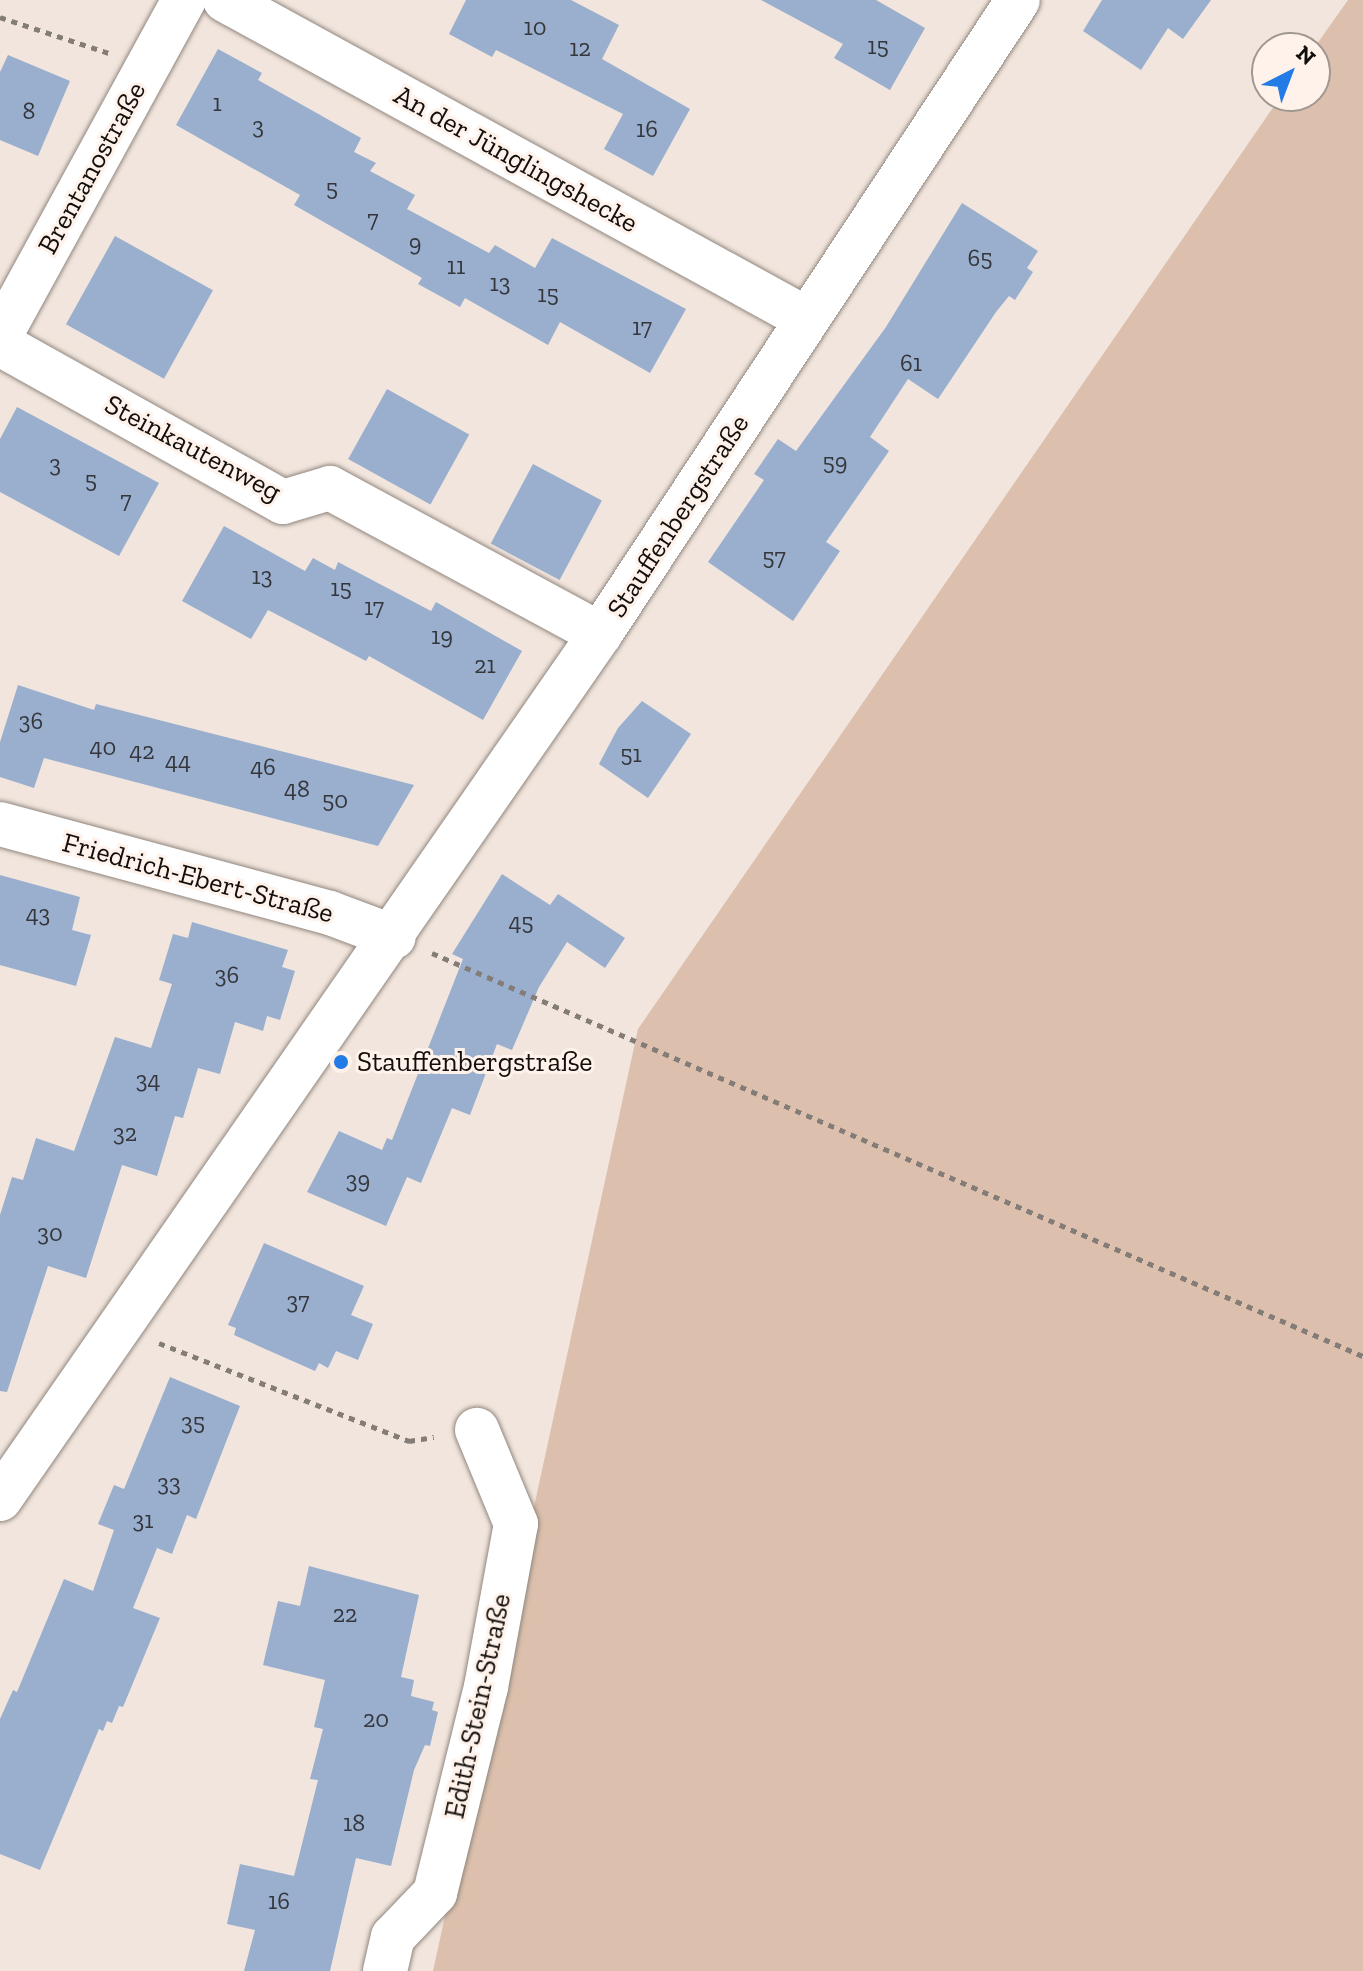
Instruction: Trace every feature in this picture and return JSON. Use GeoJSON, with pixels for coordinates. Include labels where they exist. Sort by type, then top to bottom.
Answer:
{"type":"FeatureCollection","features":[{"type":"Feature","properties":{"kind":"street","name":"Brentanostraße"},"geometry":{"type":"LineString","coordinates":[[0,336],[184,0]]}},
{"type":"Feature","properties":{"kind":"street","name":"An der Jünglingshecke"},"geometry":{"type":"LineString","coordinates":[[225,0],[807,319]]}},
{"type":"Feature","properties":{"kind":"street","name":"Stauffenbergstraße"},"geometry":{"type":"LineString","coordinates":[[0,1499],[117,1327],[394,937],[600,634],[1018,0]]}},
{"type":"Feature","properties":{"kind":"street","name":"Steinkautenweg"},"geometry":{"type":"LineString","coordinates":[[0,344],[283,502],[330,488],[600,634]]}},
{"type":"Feature","properties":{"kind":"street","name":"Friedrich-Ebert-Straße"},"geometry":{"type":"LineString","coordinates":[[0,824],[330,913],[394,937]]}},
{"type":"Feature","properties":{"kind":"street","name":"Edith-Stein-Straße"},"geometry":{"type":"LineString","coordinates":[[385,1971],[393,1937],[435,1893],[486,1687],[516,1524],[477,1430]]}},
{"type":"Feature","properties":{"kind":"path"},"geometry":{"type":"LineString","coordinates":[[0,17],[147,68]]}},
{"type":"Feature","properties":{"kind":"path"},"geometry":{"type":"LineString","coordinates":[[394,937],[1363,1356]]}},
{"type":"Feature","properties":{"kind":"path"},"geometry":{"type":"LineString","coordinates":[[117,1327],[409,1441],[477,1430]]}},
{"type":"Feature","properties":{"kind":"shaded area"},"geometry":{"type":"Polygon","coordinates":[[[1348,0],[1363,0],[1363,1971],[433,1971],[638,1029],[1270,112],[1331,112],[1331,32],[1325,32],[1348,0]]]}},
{"type":"Feature","properties":{"kind":"building"},"geometry":{"type":"Polygon","coordinates":[[[466,0],[571,0],[619,25],[602,59],[690,109],[653,176],[604,149],[623,114],[496,50],[492,57],[449,34],[466,0]]]}},
{"type":"Feature","properties":{"kind":"building"},"geometry":{"type":"Polygon","coordinates":[[[761,0],[876,0],[925,28],[890,90],[834,58],[843,44],[761,0]]]}},
{"type":"Feature","properties":{"kind":"building"},"geometry":{"type":"Polygon","coordinates":[[[1102,0],[1211,0],[1183,39],[1168,28],[1141,70],[1083,31],[1102,0]]]}},
{"type":"Feature","properties":{"kind":"building"},"geometry":{"type":"Polygon","coordinates":[[[218,49],[262,73],[258,80],[361,138],[354,152],[376,163],[370,171],[415,195],[407,209],[489,253],[495,245],[535,268],[552,238],[686,309],[650,373],[560,322],[548,345],[465,298],[460,307],[418,284],[422,278],[294,205],[300,195],[176,125],[218,49]]]}},
{"type":"Feature","properties":{"kind":"building"},"geometry":{"type":"Polygon","coordinates":[[[8,55],[70,81],[38,156],[0,140],[0,72],[8,55]]]}},
{"type":"Feature","properties":{"kind":"building"},"geometry":{"type":"Polygon","coordinates":[[[962,203],[1038,251],[1027,268],[1033,272],[1015,300],[1009,296],[996,312],[938,399],[908,379],[870,437],[889,451],[826,542],[840,551],[793,621],[708,562],[764,480],[754,474],[778,439],[796,451],[886,327],[962,203]]]}},
{"type":"Feature","properties":{"kind":"building"},"geometry":{"type":"Polygon","coordinates":[[[115,236],[213,290],[164,379],[66,324],[115,236]]]}},
{"type":"Feature","properties":{"kind":"building"},"geometry":{"type":"Polygon","coordinates":[[[387,389],[469,435],[430,505],[348,459],[387,389]]]}},
{"type":"Feature","properties":{"kind":"building"},"geometry":{"type":"Polygon","coordinates":[[[17,407],[159,483],[119,556],[0,492],[0,439],[17,407]]]}},
{"type":"Feature","properties":{"kind":"building"},"geometry":{"type":"Polygon","coordinates":[[[533,464],[602,501],[560,580],[491,543],[533,464]]]}},
{"type":"Feature","properties":{"kind":"building"},"geometry":{"type":"Polygon","coordinates":[[[224,526],[305,571],[313,558],[335,570],[338,562],[431,611],[436,602],[522,651],[483,720],[369,656],[366,661],[268,610],[251,639],[182,601],[224,526]]]}},
{"type":"Feature","properties":{"kind":"building"},"geometry":{"type":"Polygon","coordinates":[[[18,685],[94,710],[96,704],[414,785],[378,846],[44,758],[34,788],[0,777],[0,742],[18,685]]]}},
{"type":"Feature","properties":{"kind":"building"},"geometry":{"type":"Polygon","coordinates":[[[642,701],[691,734],[648,798],[599,764],[618,728],[642,701]]]}},
{"type":"Feature","properties":{"kind":"building"},"geometry":{"type":"Polygon","coordinates":[[[502,874],[550,905],[558,894],[625,938],[605,968],[567,942],[539,987],[512,1050],[497,1044],[470,1115],[452,1108],[421,1183],[407,1177],[386,1226],[307,1192],[339,1131],[382,1150],[387,1138],[392,1140],[463,959],[452,954],[502,874]]]}},
{"type":"Feature","properties":{"kind":"building"},"geometry":{"type":"Polygon","coordinates":[[[0,875],[80,897],[72,930],[91,935],[76,986],[0,965],[0,875]]]}},
{"type":"Feature","properties":{"kind":"building"},"geometry":{"type":"Polygon","coordinates":[[[192,922],[288,950],[282,967],[295,971],[280,1020],[267,1016],[263,1031],[235,1022],[220,1074],[198,1068],[183,1118],[175,1116],[157,1176],[122,1165],[86,1278],[48,1266],[7,1392],[0,1391],[0,1215],[12,1177],[23,1180],[36,1138],[74,1151],[115,1037],[151,1048],[172,984],[159,980],[173,934],[188,938],[192,922]]]}},
{"type":"Feature","properties":{"kind":"building"},"geometry":{"type":"Polygon","coordinates":[[[264,1243],[364,1286],[351,1315],[373,1324],[358,1360],[336,1351],[328,1368],[319,1363],[315,1371],[234,1335],[236,1328],[228,1325],[264,1243]]]}},
{"type":"Feature","properties":{"kind":"building"},"geometry":{"type":"Polygon","coordinates":[[[170,1377],[240,1406],[196,1519],[187,1515],[172,1554],[157,1548],[133,1608],[160,1618],[123,1707],[119,1706],[112,1723],[107,1721],[103,1731],[99,1729],[40,1870],[0,1854],[0,1719],[13,1690],[17,1692],[64,1579],[93,1591],[114,1530],[98,1524],[114,1485],[124,1489],[170,1377]]]}},
{"type":"Feature","properties":{"kind":"building"},"geometry":{"type":"Polygon","coordinates":[[[309,1566],[419,1595],[401,1677],[414,1680],[411,1696],[434,1702],[432,1710],[438,1712],[430,1746],[425,1745],[414,1770],[391,1866],[356,1858],[330,1971],[244,1971],[255,1930],[227,1924],[240,1864],[294,1876],[318,1780],[310,1779],[323,1729],[314,1727],[325,1680],[263,1665],[278,1601],[300,1606],[309,1566]]]}},
{"type":"Feature","properties":{"kind":"place","name":"Stauffenbergstraße"},"geometry":{"type":"Point","coordinates":[341,1062]}}]}
